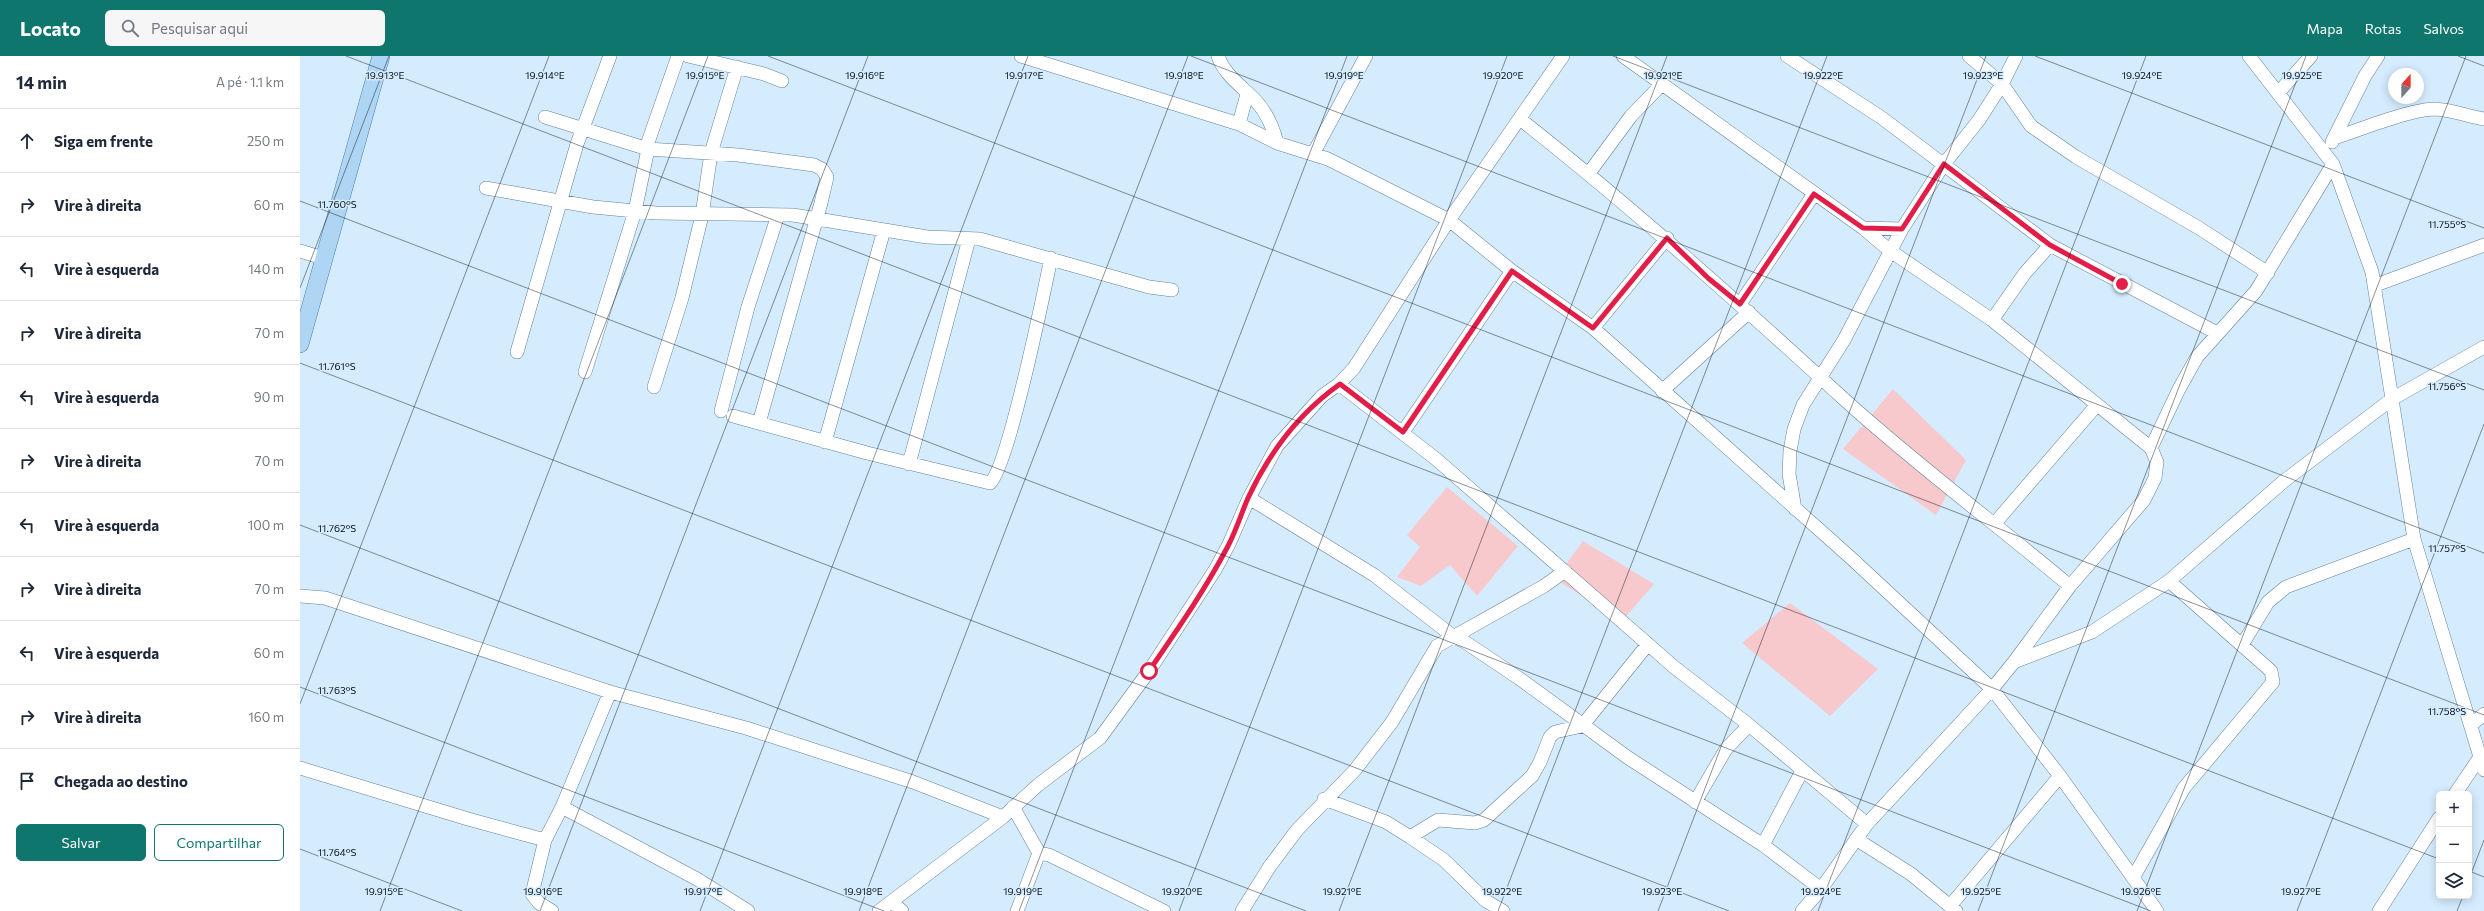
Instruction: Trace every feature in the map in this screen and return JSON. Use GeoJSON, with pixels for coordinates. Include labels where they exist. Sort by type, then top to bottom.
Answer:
{"type":"FeatureCollection","features":[{"type":"Feature","properties":{"kind":"main road"},"geometry":{"type":"LineString","coordinates":[[300,344],[381,56]]}},
{"type":"Feature","properties":{"kind":"street"},"geometry":{"type":"LineString","coordinates":[[517,352],[559,202],[582,127],[610,56]]}},
{"type":"Feature","properties":{"kind":"street"},"geometry":{"type":"LineString","coordinates":[[585,372],[635,211],[647,148],[678,56]]}},
{"type":"Feature","properties":{"kind":"street"},"geometry":{"type":"LineString","coordinates":[[688,56],[782,81]]}},
{"type":"Feature","properties":{"kind":"street"},"geometry":{"type":"LineString","coordinates":[[1021,56],[1239,124],[1277,143],[1313,154],[1449,220],[1512,271],[1593,328],[1662,391],[1727,446],[1992,689],[2060,776],[2157,911]]}},
{"type":"Feature","properties":{"kind":"street"},"geometry":{"type":"LineString","coordinates":[[1218,56],[1231,76],[1263,111],[1272,125],[1277,143]]}},
{"type":"Feature","properties":{"kind":"street"},"geometry":{"type":"LineString","coordinates":[[1313,154],[1366,56]]}},
{"type":"Feature","properties":{"kind":"street"},"geometry":{"type":"LineString","coordinates":[[879,911],[1003,817],[1013,807],[1100,738],[1149,671],[1204,588],[1229,544],[1249,498],[1277,446],[1322,396],[1340,384],[1354,368],[1449,220],[1563,56]]}},
{"type":"Feature","properties":{"kind":"street"},"geometry":{"type":"LineString","coordinates":[[1623,56],[1863,228],[1889,250],[1992,320],[2096,406],[2151,448],[2157,462],[2155,478],[2144,500],[2070,586],[2014,662],[1992,689],[1867,824],[1821,889],[1804,910]]}},
{"type":"Feature","properties":{"kind":"street"},"geometry":{"type":"LineString","coordinates":[[1787,56],[1882,118],[2050,245],[2217,333]]}},
{"type":"Feature","properties":{"kind":"street"},"geometry":{"type":"LineString","coordinates":[[1969,56],[2002,84],[2031,126],[2076,158],[2199,228],[2268,273]]}},
{"type":"Feature","properties":{"kind":"street"},"geometry":{"type":"LineString","coordinates":[[1795,509],[1789,474],[1794,429],[1803,405],[1822,377],[1889,250],[1944,164],[1979,120],[2002,84],[2016,56]]}},
{"type":"Feature","properties":{"kind":"street"},"geometry":{"type":"LineString","coordinates":[[2249,56],[2329,160],[2376,284],[2414,539],[2482,763],[2458,791]]}},
{"type":"Feature","properties":{"kind":"street"},"geometry":{"type":"LineString","coordinates":[[2278,93],[2311,56]]}},
{"type":"Feature","properties":{"kind":"street"},"geometry":{"type":"LineString","coordinates":[[2151,448],[2179,389],[2197,357],[2217,333],[2242,308],[2268,273],[2329,160],[2334,138],[2368,70],[2378,56]]}},
{"type":"Feature","properties":{"kind":"street"},"geometry":{"type":"LineString","coordinates":[[654,387],[676,320],[702,215],[711,153],[737,68]]}},
{"type":"Feature","properties":{"kind":"street"},"geometry":{"type":"LineString","coordinates":[[1589,173],[1631,116],[1662,84]]}},
{"type":"Feature","properties":{"kind":"street"},"geometry":{"type":"LineString","coordinates":[[1239,124],[1247,94]]}},
{"type":"Feature","properties":{"kind":"street"},"geometry":{"type":"LineString","coordinates":[[2334,138],[2420,111],[2434,109],[2455,111],[2484,119]]}},
{"type":"Feature","properties":{"kind":"street"},"geometry":{"type":"LineString","coordinates":[[545,117],[647,148],[711,153],[814,165],[822,168],[827,177],[759,423]]}},
{"type":"Feature","properties":{"kind":"street"},"geometry":{"type":"LineString","coordinates":[[1520,119],[1589,173],[1621,203],[1667,238],[1708,278],[1745,308],[1934,477],[1995,523],[2070,586]]}},
{"type":"Feature","properties":{"kind":"street"},"geometry":{"type":"LineString","coordinates":[[486,188],[559,202],[635,211],[702,215],[778,215],[815,219],[927,238],[980,239],[1149,287],[1172,290]]}},
{"type":"Feature","properties":{"kind":"street"},"geometry":{"type":"LineString","coordinates":[[1662,391],[1745,308],[1814,194]]}},
{"type":"Feature","properties":{"kind":"street"},"geometry":{"type":"LineString","coordinates":[[778,215],[748,307],[727,414],[825,442],[986,483],[994,480],[1013,421],[1051,258]]}},
{"type":"Feature","properties":{"kind":"street"},"geometry":{"type":"LineString","coordinates":[[1863,228],[1902,229]]}},
{"type":"Feature","properties":{"kind":"street"},"geometry":{"type":"LineString","coordinates":[[825,442],[884,230]]}},
{"type":"Feature","properties":{"kind":"street"},"geometry":{"type":"LineString","coordinates":[[1593,328],[1667,238]]}},
{"type":"Feature","properties":{"kind":"street"},"geometry":{"type":"LineString","coordinates":[[909,464],[969,239]]}},
{"type":"Feature","properties":{"kind":"street"},"geometry":{"type":"LineString","coordinates":[[1992,320],[2025,273],[2050,245]]}},
{"type":"Feature","properties":{"kind":"street"},"geometry":{"type":"LineString","coordinates":[[2376,284],[2484,245]]}},
{"type":"Feature","properties":{"kind":"street"},"geometry":{"type":"LineString","coordinates":[[300,251],[323,258]]}},
{"type":"Feature","properties":{"kind":"street"},"geometry":{"type":"LineString","coordinates":[[1403,432],[1512,271]]}},
{"type":"Feature","properties":{"kind":"street"},"geometry":{"type":"LineString","coordinates":[[2014,662],[2092,632],[2169,580],[2284,481],[2392,399],[2484,347]]}},
{"type":"Feature","properties":{"kind":"street"},"geometry":{"type":"LineString","coordinates":[[1340,384],[1403,432],[1648,644],[1867,824]]}},
{"type":"Feature","properties":{"kind":"street"},"geometry":{"type":"LineString","coordinates":[[1995,523],[2096,406]]}},
{"type":"Feature","properties":{"kind":"street"},"geometry":{"type":"LineString","coordinates":[[1249,498],[1374,575],[1454,637],[1465,642],[1514,675],[1582,726],[1695,802],[1763,845],[1821,889]]}},
{"type":"Feature","properties":{"kind":"street"},"geometry":{"type":"LineString","coordinates":[[2242,645],[2268,602],[2286,587],[2414,539]]}},
{"type":"Feature","properties":{"kind":"street"},"geometry":{"type":"LineString","coordinates":[[1242,911],[1274,860],[1324,799],[1355,770],[1392,722],[1437,646],[1544,586],[1565,571]]}},
{"type":"Feature","properties":{"kind":"street"},"geometry":{"type":"LineString","coordinates":[[2133,878],[2184,788],[2271,686],[2273,675],[2271,670],[2169,580]]}},
{"type":"Feature","properties":{"kind":"street"},"geometry":{"type":"LineString","coordinates":[[300,596],[325,598],[610,692],[753,730],[913,782],[1003,817]]}},
{"type":"Feature","properties":{"kind":"street"},"geometry":{"type":"LineString","coordinates":[[1410,837],[1438,820],[1475,823],[1484,820],[1532,776],[1540,762],[1550,737],[1555,732],[1582,726],[1648,644]]}},
{"type":"Feature","properties":{"kind":"street"},"geometry":{"type":"LineString","coordinates":[[552,911],[539,903],[532,894],[545,840],[562,807],[610,692]]}},
{"type":"Feature","properties":{"kind":"street"},"geometry":{"type":"LineString","coordinates":[[2471,725],[2484,714]]}},
{"type":"Feature","properties":{"kind":"street"},"geometry":{"type":"LineString","coordinates":[[1695,802],[1726,749],[1749,726]]}},
{"type":"Feature","properties":{"kind":"street"},"geometry":{"type":"LineString","coordinates":[[300,768],[454,815],[545,840]]}},
{"type":"Feature","properties":{"kind":"street"},"geometry":{"type":"LineString","coordinates":[[1763,845],[1802,771]]}},
{"type":"Feature","properties":{"kind":"street"},"geometry":{"type":"LineString","coordinates":[[1856,839],[1911,874],[1953,908],[2060,776]]}},
{"type":"Feature","properties":{"kind":"street"},"geometry":{"type":"LineString","coordinates":[[1324,799],[1386,822],[1410,837],[1444,860],[1486,901],[1502,911]]}},
{"type":"Feature","properties":{"kind":"street"},"geometry":{"type":"LineString","coordinates":[[562,807],[697,879],[748,911]]}},
{"type":"Feature","properties":{"kind":"street"},"geometry":{"type":"LineString","coordinates":[[1013,807],[1039,853],[1049,855],[1164,911]]}},
{"type":"Feature","properties":{"kind":"street"},"geometry":{"type":"LineString","coordinates":[[2379,911],[2436,823]]}},
{"type":"Feature","properties":{"kind":"street"},"geometry":{"type":"LineString","coordinates":[[1017,911],[1039,853]]}},
{"type":"Feature","properties":{"kind":"street"},"geometry":{"type":"LineString","coordinates":[[892,902],[902,911]]}},
{"type":"Feature","properties":{"kind":"shaded area"},"geometry":{"type":"Polygon","coordinates":[[[1893,389],[1966,460],[1936,515],[1843,449],[1893,389]]]}},
{"type":"Feature","properties":{"kind":"shaded area"},"geometry":{"type":"Polygon","coordinates":[[[1447,487],[1518,546],[1477,596],[1450,565],[1421,586],[1397,577],[1420,547],[1407,535],[1447,487]]]}},
{"type":"Feature","properties":{"kind":"shaded area"},"geometry":{"type":"Polygon","coordinates":[[[1583,541],[1654,584],[1622,621],[1555,579],[1583,541]]]}},
{"type":"Feature","properties":{"kind":"shaded area"},"geometry":{"type":"Polygon","coordinates":[[[1790,603],[1878,669],[1830,716],[1742,643],[1790,603]]]}},
{"type":"Feature","properties":{"kind":"route"},"geometry":{"type":"LineString","coordinates":[[1149,671],[1215,570],[1229,544],[1249,498],[1277,446],[1302,417],[1322,396],[1340,384],[1403,432],[1512,271],[1593,328],[1667,238],[1708,278],[1740,304],[1814,194],[1863,228],[1902,229],[1944,164],[1993,204],[2050,245],[2122,284]]}}]}
